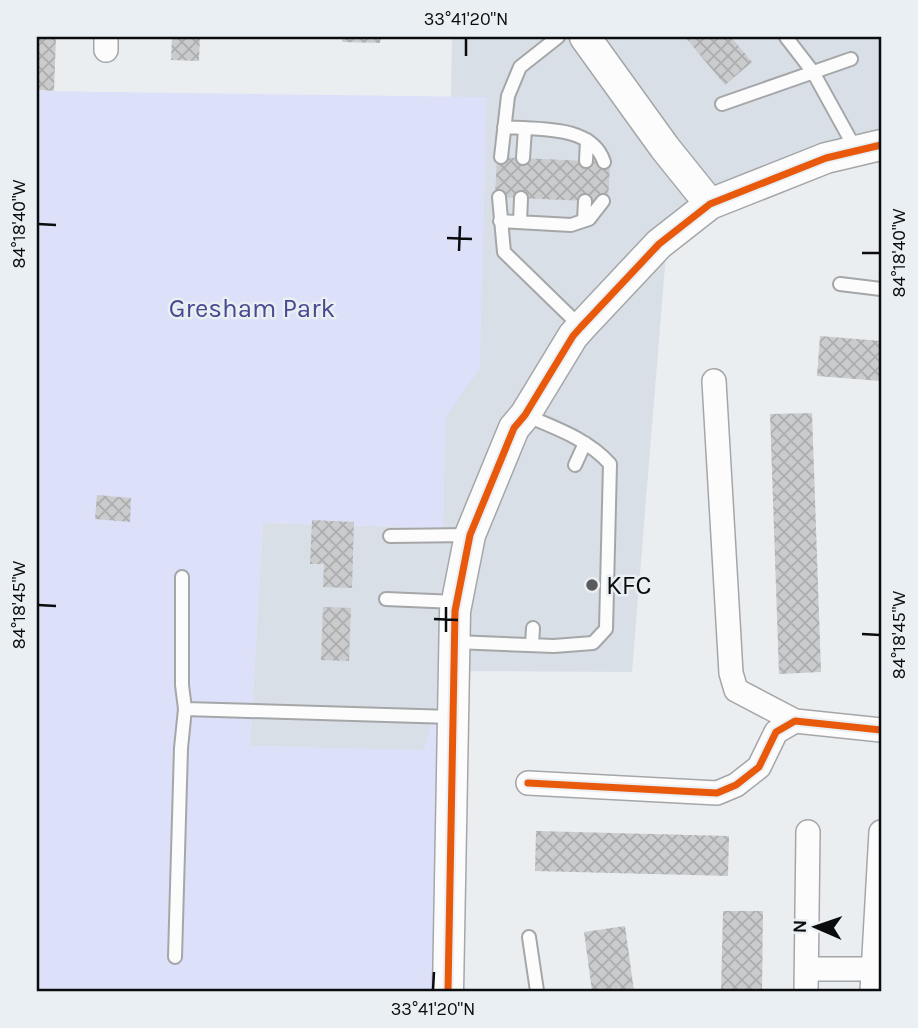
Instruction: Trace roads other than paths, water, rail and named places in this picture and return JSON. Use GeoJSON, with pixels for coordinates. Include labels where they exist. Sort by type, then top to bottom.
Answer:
{"type":"FeatureCollection","features":[{"type":"Feature","properties":{"kind":"street"},"geometry":{"type":"LineString","coordinates":[[585,37],[665,148],[710,204]]}},
{"type":"Feature","properties":{"kind":"street"},"geometry":{"type":"LineString","coordinates":[[448,991],[456,602],[470,535],[514,428],[525,415],[573,336],[659,244],[710,204],[826,158],[869,148]]}},
{"type":"Feature","properties":{"kind":"street"},"geometry":{"type":"LineString","coordinates":[[714,381],[731,673],[736,690],[795,721],[881,730]]}},
{"type":"Feature","properties":{"kind":"street"},"geometry":{"type":"LineString","coordinates":[[528,783],[717,793],[736,785],[759,767],[776,732],[795,721]]}},
{"type":"Feature","properties":{"kind":"street"},"geometry":{"type":"LineString","coordinates":[[808,832],[806,980],[873,980],[881,832]]}},
{"type":"Feature","properties":{"kind":"lane"},"geometry":{"type":"LineString","coordinates":[[501,158],[508,96],[520,67],[558,37]]}},
{"type":"Feature","properties":{"kind":"lane"},"geometry":{"type":"LineString","coordinates":[[786,37],[869,148]]}},
{"type":"Feature","properties":{"kind":"lane"},"geometry":{"type":"LineString","coordinates":[[722,104],[852,59]]}},
{"type":"Feature","properties":{"kind":"lane"},"geometry":{"type":"LineString","coordinates":[[504,127],[573,133],[595,144],[604,162]]}},
{"type":"Feature","properties":{"kind":"lane"},"geometry":{"type":"LineString","coordinates":[[523,159],[525,129]]}},
{"type":"Feature","properties":{"kind":"lane"},"geometry":{"type":"LineString","coordinates":[[586,161],[587,140]]}},
{"type":"Feature","properties":{"kind":"lane"},"geometry":{"type":"LineString","coordinates":[[499,197],[504,252],[581,327]]}},
{"type":"Feature","properties":{"kind":"lane"},"geometry":{"type":"LineString","coordinates":[[520,222],[522,198]]}},
{"type":"Feature","properties":{"kind":"lane"},"geometry":{"type":"LineString","coordinates":[[584,220],[585,201]]}},
{"type":"Feature","properties":{"kind":"lane"},"geometry":{"type":"LineString","coordinates":[[500,221],[571,225],[589,219],[603,201]]}},
{"type":"Feature","properties":{"kind":"lane"},"geometry":{"type":"LineString","coordinates":[[840,284],[881,289]]}},
{"type":"Feature","properties":{"kind":"lane"},"geometry":{"type":"LineString","coordinates":[[454,642],[532,645],[593,643],[606,629],[610,464],[599,451],[564,431],[525,415]]}},
{"type":"Feature","properties":{"kind":"lane"},"geometry":{"type":"LineString","coordinates":[[575,465],[584,443]]}},
{"type":"Feature","properties":{"kind":"lane"},"geometry":{"type":"LineString","coordinates":[[390,536],[470,535]]}},
{"type":"Feature","properties":{"kind":"lane"},"geometry":{"type":"LineString","coordinates":[[175,957],[181,748],[185,709],[182,685],[182,577]]}},
{"type":"Feature","properties":{"kind":"lane"},"geometry":{"type":"LineString","coordinates":[[386,599],[456,602]]}},
{"type":"Feature","properties":{"kind":"lane"},"geometry":{"type":"LineString","coordinates":[[532,645],[533,628]]}},
{"type":"Feature","properties":{"kind":"lane"},"geometry":{"type":"LineString","coordinates":[[185,709],[452,717]]}},
{"type":"Feature","properties":{"kind":"lane"},"geometry":{"type":"LineString","coordinates":[[529,937],[537,991]]}},
{"type":"Feature","properties":{"kind":"place","name":"KFC"},"geometry":{"type":"Point","coordinates":[592,585]}},
{"type":"Feature","properties":{"kind":"park label","name":"Gresham Park"},"geometry":{"type":"Point","coordinates":[252,308]}}]}
